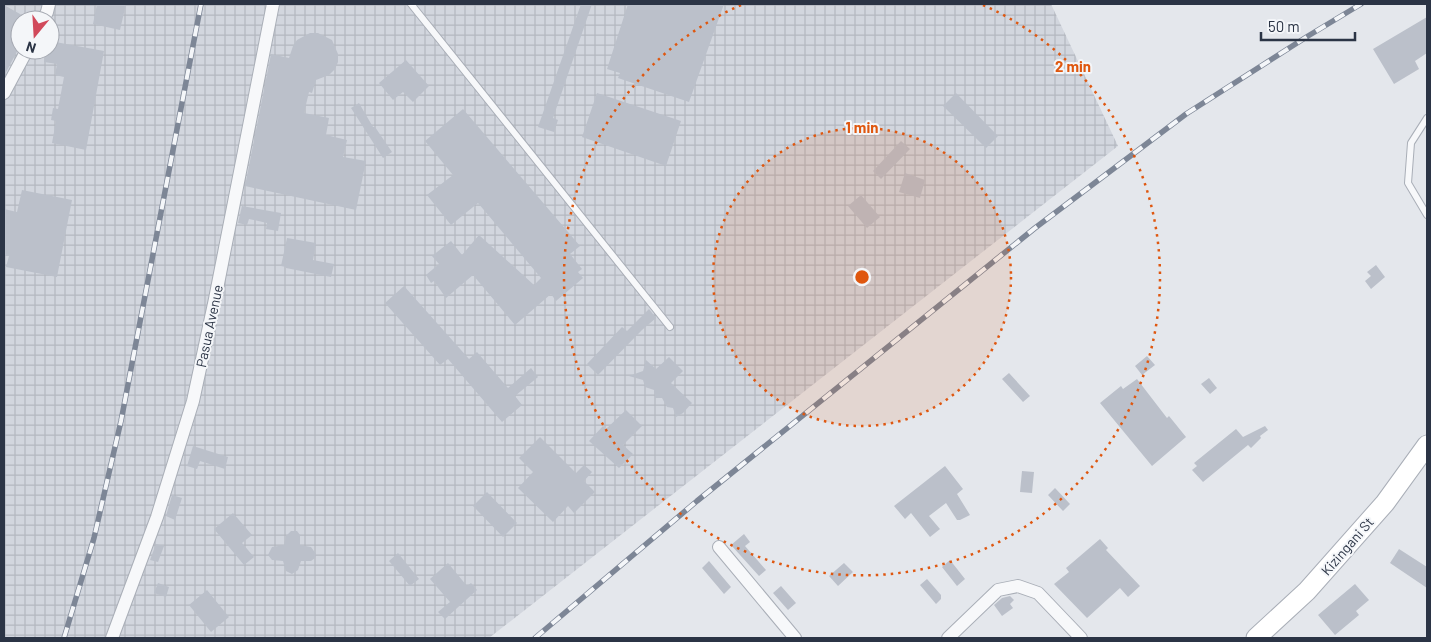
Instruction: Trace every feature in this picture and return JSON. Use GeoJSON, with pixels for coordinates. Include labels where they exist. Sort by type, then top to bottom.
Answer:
{"type":"FeatureCollection","features":[{"type":"Feature","properties":{"kind":"street","name":"Pasua Avenue"},"geometry":{"type":"LineString","coordinates":[[112,638],[157,517],[193,401],[273,4]]}},
{"type":"Feature","properties":{"kind":"street"},"geometry":{"type":"LineString","coordinates":[[4,94],[22,60]]}},
{"type":"Feature","properties":{"kind":"street","name":"Kizingani St"},"geometry":{"type":"LineString","coordinates":[[1256,638],[1307,591],[1384,503],[1427,445]]}},
{"type":"Feature","properties":{"kind":"street"},"geometry":{"type":"LineString","coordinates":[[719,547],[795,638]]}},
{"type":"Feature","properties":{"kind":"street"},"geometry":{"type":"LineString","coordinates":[[948,638],[998,590],[1018,586],[1038,593],[1081,638]]}},
{"type":"Feature","properties":{"kind":"lane"},"geometry":{"type":"LineString","coordinates":[[410,4],[670,327]]}},
{"type":"Feature","properties":{"kind":"lane"},"geometry":{"type":"LineString","coordinates":[[1427,118],[1411,143],[1408,184],[1427,215]]}},
{"type":"Feature","properties":{"kind":"shaded area"},"geometry":{"type":"Polygon","coordinates":[[[4,4],[1051,4],[1118,146],[489,638],[4,638],[4,4]]]}},
{"type":"Feature","properties":{"kind":"building"},"geometry":{"type":"Polygon","coordinates":[[[97,4],[126,4],[120,30],[93,24],[97,4]]]}},
{"type":"Feature","properties":{"kind":"building"},"geometry":{"type":"Polygon","coordinates":[[[581,4],[592,4],[553,118],[558,120],[554,132],[538,127],[581,4]]]}},
{"type":"Feature","properties":{"kind":"building"},"geometry":{"type":"Polygon","coordinates":[[[628,4],[724,4],[689,102],[618,78],[620,73],[607,69],[628,4]]]}},
{"type":"Feature","properties":{"kind":"building"},"geometry":{"type":"Polygon","coordinates":[[[4,5],[13,10],[10,10],[10,60],[13,60],[4,76],[4,5]]]}},
{"type":"Feature","properties":{"kind":"building"},"geometry":{"type":"Polygon","coordinates":[[[1427,17],[1427,53],[1415,61],[1419,69],[1394,84],[1373,49],[1427,17]]]}},
{"type":"Feature","properties":{"kind":"building"},"geometry":{"type":"Polygon","coordinates":[[[310,33],[318,33],[332,40],[338,54],[338,62],[335,69],[329,75],[316,80],[312,93],[309,92],[304,113],[329,118],[326,135],[347,140],[343,157],[366,161],[356,210],[245,186],[271,54],[289,58],[297,40],[310,33]]]}},
{"type":"Feature","properties":{"kind":"building"},"geometry":{"type":"Polygon","coordinates":[[[60,43],[104,51],[86,150],[52,143],[56,121],[51,120],[53,108],[58,109],[64,77],[55,75],[57,64],[44,62],[44,60],[60,60],[60,43]]]}},
{"type":"Feature","properties":{"kind":"building"},"geometry":{"type":"Polygon","coordinates":[[[406,60],[429,86],[413,102],[403,92],[393,100],[379,83],[406,60]]]}},
{"type":"Feature","properties":{"kind":"building"},"geometry":{"type":"Polygon","coordinates":[[[597,93],[681,121],[666,166],[582,137],[597,93]]]}},
{"type":"Feature","properties":{"kind":"building"},"geometry":{"type":"Polygon","coordinates":[[[956,93],[998,136],[986,148],[943,106],[956,93]]]}},
{"type":"Feature","properties":{"kind":"building"},"geometry":{"type":"Polygon","coordinates":[[[359,103],[373,127],[375,127],[392,152],[383,158],[351,108],[359,103]]]}},
{"type":"Feature","properties":{"kind":"building"},"geometry":{"type":"Polygon","coordinates":[[[463,109],[580,246],[570,254],[582,269],[578,272],[583,278],[556,301],[551,294],[515,325],[473,275],[446,298],[434,281],[431,283],[426,275],[439,264],[432,256],[451,241],[462,255],[479,235],[534,285],[541,278],[478,203],[451,225],[427,195],[453,175],[425,141],[463,109]]]}},
{"type":"Feature","properties":{"kind":"building"},"geometry":{"type":"Polygon","coordinates":[[[901,141],[910,149],[881,179],[873,171],[901,141]]]}},
{"type":"Feature","properties":{"kind":"building"},"geometry":{"type":"Polygon","coordinates":[[[905,173],[925,180],[920,198],[899,192],[905,173]]]}},
{"type":"Feature","properties":{"kind":"building"},"geometry":{"type":"Polygon","coordinates":[[[22,190],[72,200],[57,277],[6,267],[9,256],[4,255],[4,209],[17,212],[22,190]]]}},
{"type":"Feature","properties":{"kind":"building"},"geometry":{"type":"Polygon","coordinates":[[[861,195],[880,217],[867,228],[848,206],[861,195]]]}},
{"type":"Feature","properties":{"kind":"building"},"geometry":{"type":"Polygon","coordinates":[[[242,206],[281,213],[278,231],[266,229],[267,223],[249,219],[247,225],[238,223],[242,206]]]}},
{"type":"Feature","properties":{"kind":"building"},"geometry":{"type":"Polygon","coordinates":[[[287,238],[316,243],[313,260],[334,264],[331,277],[281,266],[287,238]]]}},
{"type":"Feature","properties":{"kind":"building"},"geometry":{"type":"Polygon","coordinates":[[[1376,265],[1385,277],[1371,289],[1365,281],[1371,276],[1367,272],[1376,265]]]}},
{"type":"Feature","properties":{"kind":"building"},"geometry":{"type":"Polygon","coordinates":[[[404,286],[469,359],[477,352],[508,388],[531,368],[538,377],[515,396],[522,405],[502,422],[448,359],[440,365],[385,303],[404,286]]]}},
{"type":"Feature","properties":{"kind":"building"},"geometry":{"type":"Polygon","coordinates":[[[649,309],[656,318],[598,375],[587,364],[622,327],[627,331],[649,309]]]}},
{"type":"Feature","properties":{"kind":"building"},"geometry":{"type":"Polygon","coordinates":[[[1147,356],[1155,365],[1142,375],[1135,366],[1147,356]]]}},
{"type":"Feature","properties":{"kind":"building"},"geometry":{"type":"Polygon","coordinates":[[[669,357],[683,371],[671,383],[692,403],[683,413],[676,417],[673,408],[667,407],[662,398],[655,398],[654,390],[645,387],[643,380],[629,376],[643,371],[646,360],[656,369],[669,357]]]}},
{"type":"Feature","properties":{"kind":"building"},"geometry":{"type":"Polygon","coordinates":[[[1009,373],[1030,396],[1023,402],[1002,379],[1009,373]]]}},
{"type":"Feature","properties":{"kind":"building"},"geometry":{"type":"Polygon","coordinates":[[[1209,378],[1217,388],[1210,394],[1201,384],[1209,378]]]}},
{"type":"Feature","properties":{"kind":"building"},"geometry":{"type":"Polygon","coordinates":[[[1137,379],[1167,418],[1169,416],[1186,437],[1152,466],[1100,403],[1121,386],[1123,389],[1137,379]]]}},
{"type":"Feature","properties":{"kind":"building"},"geometry":{"type":"Polygon","coordinates":[[[626,410],[642,426],[623,445],[633,454],[619,468],[589,441],[603,426],[606,429],[626,410]]]}},
{"type":"Feature","properties":{"kind":"building"},"geometry":{"type":"Polygon","coordinates":[[[1265,426],[1268,430],[1260,436],[1261,438],[1251,448],[1248,445],[1203,482],[1192,470],[1197,466],[1194,463],[1236,429],[1243,437],[1265,426]]]}},
{"type":"Feature","properties":{"kind":"building"},"geometry":{"type":"Polygon","coordinates":[[[540,437],[576,473],[584,465],[592,472],[584,481],[595,492],[574,513],[568,506],[553,522],[518,488],[533,472],[519,458],[540,437]]]}},
{"type":"Feature","properties":{"kind":"building"},"geometry":{"type":"Polygon","coordinates":[[[193,446],[228,457],[225,469],[200,461],[197,469],[187,466],[193,446]]]}},
{"type":"Feature","properties":{"kind":"building"},"geometry":{"type":"Polygon","coordinates":[[[945,466],[963,489],[957,494],[970,515],[957,520],[946,503],[929,516],[940,529],[930,537],[911,513],[905,519],[894,506],[945,466]]]}},
{"type":"Feature","properties":{"kind":"building"},"geometry":{"type":"Polygon","coordinates":[[[1022,471],[1034,472],[1032,493],[1020,492],[1022,471]]]}},
{"type":"Feature","properties":{"kind":"building"},"geometry":{"type":"Polygon","coordinates":[[[1055,488],[1070,504],[1063,511],[1048,495],[1055,488]]]}},
{"type":"Feature","properties":{"kind":"building"},"geometry":{"type":"Polygon","coordinates":[[[487,492],[517,523],[503,537],[473,506],[487,492]]]}},
{"type":"Feature","properties":{"kind":"building"},"geometry":{"type":"Polygon","coordinates":[[[172,495],[182,498],[175,520],[166,516],[172,495]]]}},
{"type":"Feature","properties":{"kind":"building"},"geometry":{"type":"Polygon","coordinates":[[[233,513],[252,535],[242,543],[254,557],[244,565],[214,529],[233,513]]]}},
{"type":"Feature","properties":{"kind":"building"},"geometry":{"type":"Polygon","coordinates":[[[291,531],[297,531],[300,535],[300,545],[311,547],[316,554],[315,558],[311,561],[301,561],[298,570],[292,574],[286,571],[283,561],[272,560],[268,555],[272,547],[284,545],[286,536],[291,531]]]}},
{"type":"Feature","properties":{"kind":"building"},"geometry":{"type":"Polygon","coordinates":[[[744,534],[750,542],[745,546],[766,570],[759,576],[731,545],[744,534]]]}},
{"type":"Feature","properties":{"kind":"building"},"geometry":{"type":"Polygon","coordinates":[[[1100,539],[1108,548],[1106,550],[1140,586],[1128,597],[1120,588],[1087,618],[1054,584],[1069,572],[1066,568],[1100,539]]]}},
{"type":"Feature","properties":{"kind":"building"},"geometry":{"type":"Polygon","coordinates":[[[156,544],[164,546],[158,562],[150,560],[156,544]]]}},
{"type":"Feature","properties":{"kind":"building"},"geometry":{"type":"Polygon","coordinates":[[[1399,549],[1427,567],[1427,588],[1390,563],[1399,549]]]}},
{"type":"Feature","properties":{"kind":"building"},"geometry":{"type":"Polygon","coordinates":[[[398,553],[419,579],[410,586],[389,561],[398,553]]]}},
{"type":"Feature","properties":{"kind":"building"},"geometry":{"type":"Polygon","coordinates":[[[950,560],[965,579],[957,586],[942,567],[950,560]]]}},
{"type":"Feature","properties":{"kind":"building"},"geometry":{"type":"Polygon","coordinates":[[[709,561],[731,587],[724,594],[702,568],[709,561]]]}},
{"type":"Feature","properties":{"kind":"building"},"geometry":{"type":"Polygon","coordinates":[[[448,563],[467,586],[471,583],[477,590],[445,619],[438,612],[450,602],[430,579],[448,563]]]}},
{"type":"Feature","properties":{"kind":"building"},"geometry":{"type":"Polygon","coordinates":[[[844,563],[853,572],[838,586],[829,576],[844,563]]]}},
{"type":"Feature","properties":{"kind":"building"},"geometry":{"type":"Polygon","coordinates":[[[927,579],[941,595],[941,599],[936,604],[920,585],[927,579]]]}},
{"type":"Feature","properties":{"kind":"building"},"geometry":{"type":"Polygon","coordinates":[[[158,583],[169,587],[166,597],[154,593],[158,583]]]}},
{"type":"Feature","properties":{"kind":"building"},"geometry":{"type":"Polygon","coordinates":[[[1355,584],[1369,600],[1356,611],[1359,615],[1335,635],[1318,615],[1355,584]]]}},
{"type":"Feature","properties":{"kind":"building"},"geometry":{"type":"Polygon","coordinates":[[[781,586],[796,603],[788,610],[773,593],[781,586]]]}},
{"type":"Feature","properties":{"kind":"building"},"geometry":{"type":"Polygon","coordinates":[[[207,590],[229,617],[211,632],[189,605],[207,590]]]}},
{"type":"Feature","properties":{"kind":"building"},"geometry":{"type":"Polygon","coordinates":[[[1010,596],[1014,600],[1010,604],[1013,608],[1002,616],[994,605],[1002,598],[1010,596]]]}},
{"type":"Feature","properties":{"kind":"railway"},"geometry":{"type":"LineString","coordinates":[[64,638],[94,538],[121,421],[201,4]]}},
{"type":"Feature","properties":{"kind":"railway"},"geometry":{"type":"LineString","coordinates":[[535,638],[697,501],[1035,228],[1186,114],[1361,4]]}}]}
